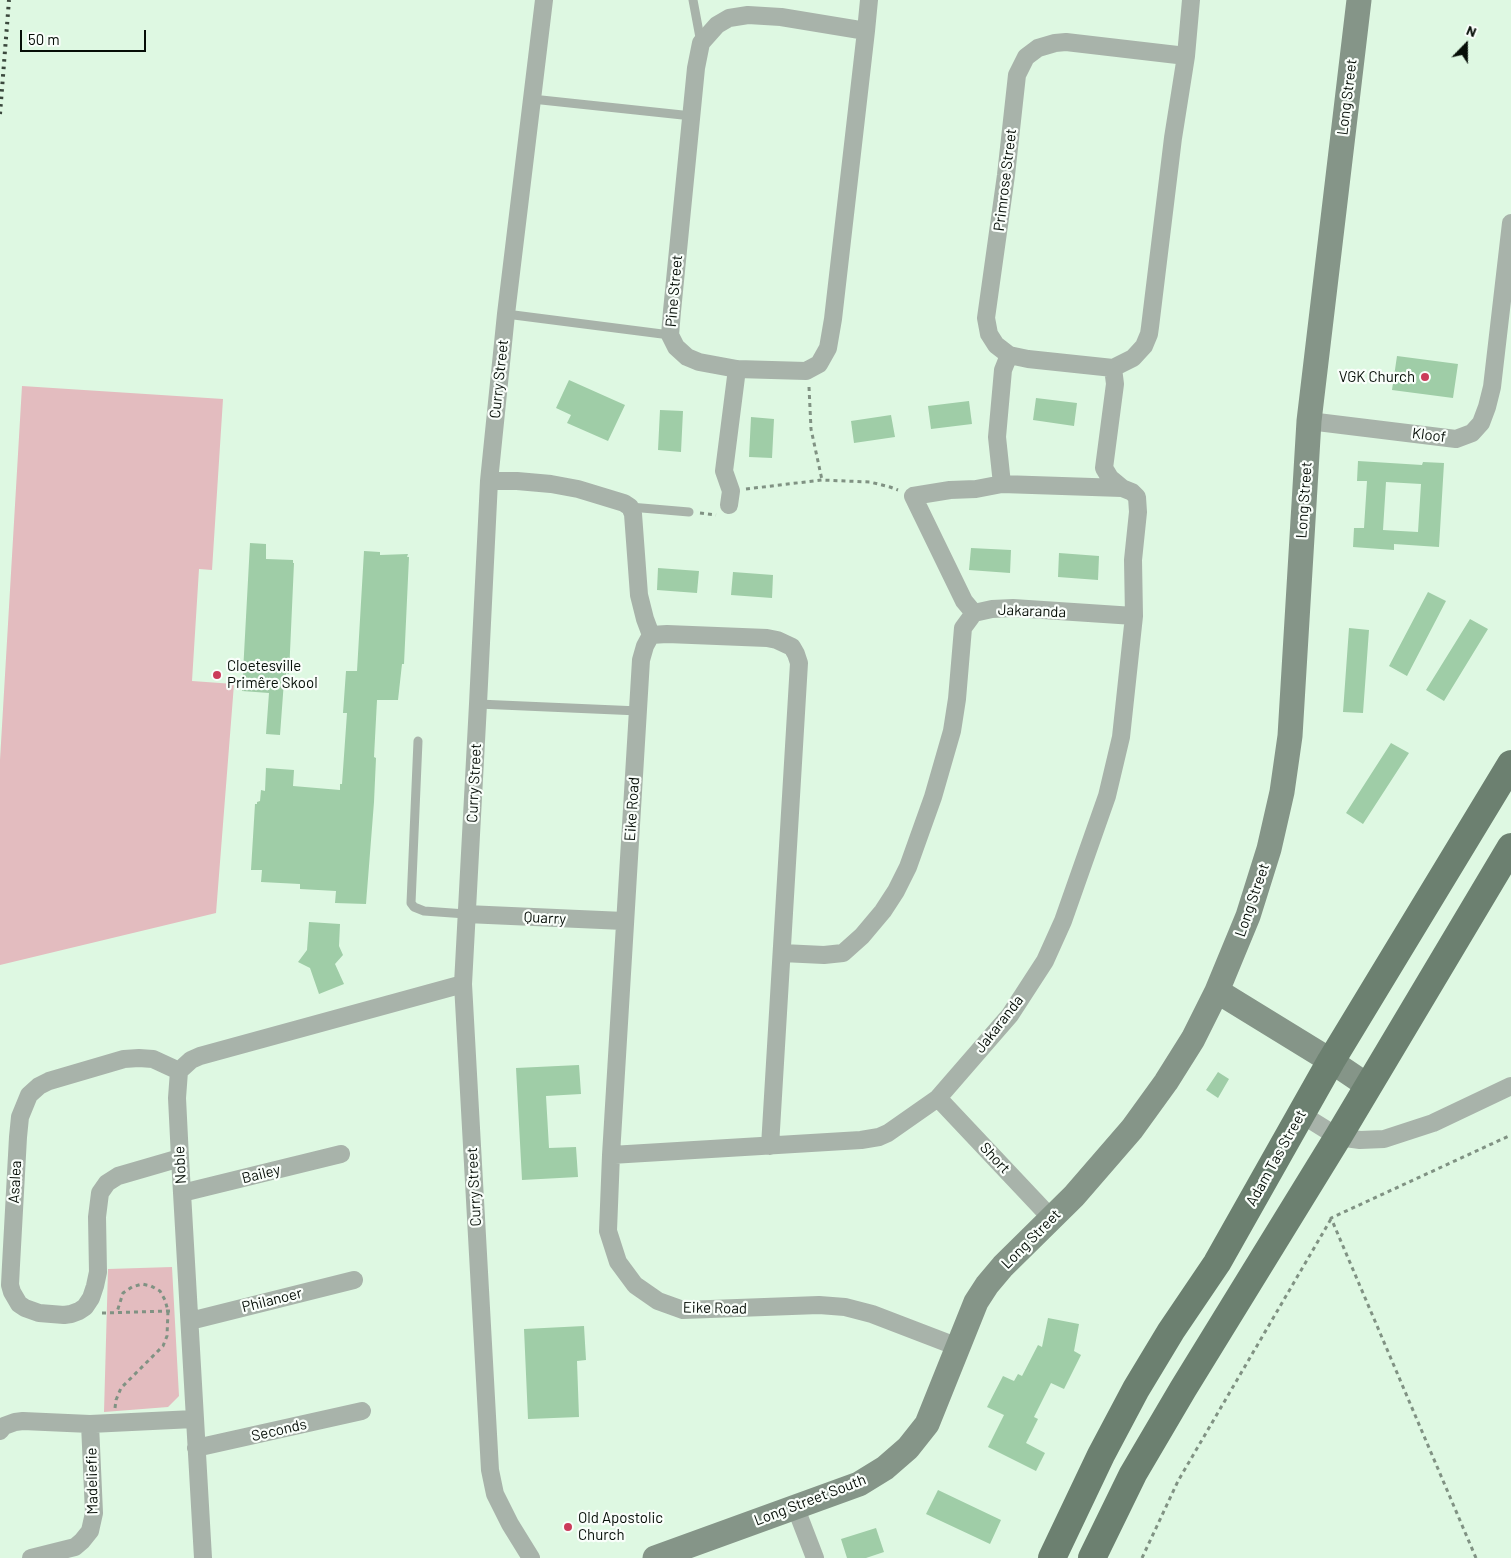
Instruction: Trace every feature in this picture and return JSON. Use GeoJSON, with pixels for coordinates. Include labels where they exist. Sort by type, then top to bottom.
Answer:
{"type":"FeatureCollection","features":[{"type":"Feature","properties":{"kind":"main road","name":"Adam Tas Street"},"geometry":{"type":"LineString","coordinates":[[1052,1558],[1101,1455],[1136,1389],[1171,1331],[1217,1263],[1331,1061],[1511,764]]}},
{"type":"Feature","properties":{"kind":"main road"},"geometry":{"type":"LineString","coordinates":[[1092,1558],[1133,1474],[1183,1389],[1338,1137],[1511,846]]}},
{"type":"Feature","properties":{"kind":"street","name":"Curry Street"},"geometry":{"type":"LineString","coordinates":[[531,1558],[510,1524],[495,1494],[490,1470],[463,984],[489,481],[506,314],[544,0]]}},
{"type":"Feature","properties":{"kind":"street"},"geometry":{"type":"LineString","coordinates":[[806,371],[819,364],[828,348],[833,319],[869,0]]}},
{"type":"Feature","properties":{"kind":"street"},"geometry":{"type":"LineString","coordinates":[[1002,484],[997,437],[1004,370],[1009,355],[1028,359],[1114,368],[1133,358],[1144,346],[1149,334],[1173,138],[1186,56],[1191,0]]}},
{"type":"Feature","properties":{"kind":"street","name":"Long Street"},"geometry":{"type":"LineString","coordinates":[[958,1347],[976,1302],[987,1285],[1003,1266],[1052,1219],[1093,1175],[1132,1129],[1166,1082],[1188,1046],[1217,991],[1248,916],[1269,849],[1282,792],[1290,736],[1309,421],[1359,0]]}},
{"type":"Feature","properties":{"kind":"street"},"geometry":{"type":"LineString","coordinates":[[701,43],[717,25],[729,18],[748,15],[781,17],[866,31]]}},
{"type":"Feature","properties":{"kind":"street","name":"Primrose Street"},"geometry":{"type":"LineString","coordinates":[[1009,355],[996,346],[989,334],[986,318],[1006,175],[1017,75],[1026,57],[1038,48],[1066,42],[1186,56]]}},
{"type":"Feature","properties":{"kind":"street","name":"Pine Street"},"geometry":{"type":"LineString","coordinates":[[701,43],[696,68],[670,335],[676,347],[687,356],[699,362],[737,369],[806,371]]}},
{"type":"Feature","properties":{"kind":"street","name":"Kloof"},"geometry":{"type":"LineString","coordinates":[[1309,421],[1456,439],[1472,433],[1482,423],[1492,387],[1502,364],[1511,223]]}},
{"type":"Feature","properties":{"kind":"street"},"geometry":{"type":"LineString","coordinates":[[1114,368],[1114,384],[1104,468],[1110,478],[1122,488]]}},
{"type":"Feature","properties":{"kind":"street"},"geometry":{"type":"LineString","coordinates":[[726,504],[724,471],[737,369]]}},
{"type":"Feature","properties":{"kind":"street"},"geometry":{"type":"LineString","coordinates":[[489,481],[551,484],[601,496],[624,503],[630,507],[633,514],[639,595],[645,620],[651,634],[767,638],[784,643],[792,648],[796,654],[799,663],[799,678],[770,1146]]}},
{"type":"Feature","properties":{"kind":"street"},"geometry":{"type":"LineString","coordinates":[[782,953],[824,955],[843,953],[862,936],[896,891],[908,867],[933,798],[952,731],[957,699],[963,628],[974,612],[964,601],[913,496],[950,490],[984,488],[1002,484],[1122,488]]}},
{"type":"Feature","properties":{"kind":"street","name":"Jakaranda"},"geometry":{"type":"LineString","coordinates":[[611,1155],[861,1140],[879,1137],[896,1129],[938,1098],[1010,1015],[1045,961],[1063,921],[1108,796],[1121,737],[1134,616],[1133,560],[1138,512],[1137,497],[1132,492],[1122,488]]}},
{"type":"Feature","properties":{"kind":"street","name":"Jakaranda"},"geometry":{"type":"LineString","coordinates":[[974,612],[1013,608],[1134,616]]}},
{"type":"Feature","properties":{"kind":"street","name":"Eike Road"},"geometry":{"type":"LineString","coordinates":[[651,634],[641,660],[611,1155],[608,1231],[618,1262],[635,1286],[658,1301],[683,1310],[819,1305],[844,1307],[872,1314],[958,1347]]}},
{"type":"Feature","properties":{"kind":"street","name":"Quarry"},"geometry":{"type":"LineString","coordinates":[[466,914],[624,921]]}},
{"type":"Feature","properties":{"kind":"street"},"geometry":{"type":"LineString","coordinates":[[179,1071],[191,1060],[200,1056],[463,984]]}},
{"type":"Feature","properties":{"kind":"street"},"geometry":{"type":"LineString","coordinates":[[1217,991],[1368,1086]]}},
{"type":"Feature","properties":{"kind":"street","name":"Asalea"},"geometry":{"type":"LineString","coordinates":[[179,1071],[153,1059],[124,1059],[49,1081],[39,1086],[29,1095],[20,1117],[18,1137],[10,1285],[20,1304],[39,1313],[64,1315],[79,1311],[85,1307],[93,1292],[98,1272],[97,1217],[100,1193],[107,1183],[118,1176],[180,1158]]}},
{"type":"Feature","properties":{"kind":"street","name":"Noble"},"geometry":{"type":"LineString","coordinates":[[179,1071],[177,1098],[182,1193],[183,1315],[194,1419],[203,1558]]}},
{"type":"Feature","properties":{"kind":"street"},"geometry":{"type":"LineString","coordinates":[[1301,1114],[1338,1137],[1360,1140],[1384,1139],[1433,1123],[1511,1086]]}},
{"type":"Feature","properties":{"kind":"street","name":"Short"},"geometry":{"type":"LineString","coordinates":[[938,1098],[1052,1219]]}},
{"type":"Feature","properties":{"kind":"street","name":"Bailey"},"geometry":{"type":"LineString","coordinates":[[182,1193],[341,1154]]}},
{"type":"Feature","properties":{"kind":"street","name":"Philanoer"},"geometry":{"type":"LineString","coordinates":[[183,1315],[354,1280]]}},
{"type":"Feature","properties":{"kind":"street","name":"Long Street South"},"geometry":{"type":"LineString","coordinates":[[655,1558],[859,1484],[885,1468],[908,1448],[927,1424],[958,1347]]}},
{"type":"Feature","properties":{"kind":"street","name":"Seconds"},"geometry":{"type":"LineString","coordinates":[[196,1448],[362,1411]]}},
{"type":"Feature","properties":{"kind":"street"},"geometry":{"type":"LineString","coordinates":[[0,1431],[4,1426],[23,1421],[90,1424],[194,1419]]}},
{"type":"Feature","properties":{"kind":"street","name":"Madeliefie"},"geometry":{"type":"LineString","coordinates":[[31,1558],[75,1547],[90,1531],[94,1513],[90,1424]]}},
{"type":"Feature","properties":{"kind":"street"},"geometry":{"type":"LineString","coordinates":[[795,1506],[815,1558]]}},
{"type":"Feature","properties":{"kind":"lane"},"geometry":{"type":"LineString","coordinates":[[693,0],[701,43]]}},
{"type":"Feature","properties":{"kind":"lane"},"geometry":{"type":"LineString","coordinates":[[532,99],[692,116]]}},
{"type":"Feature","properties":{"kind":"lane"},"geometry":{"type":"LineString","coordinates":[[506,314],[670,335]]}},
{"type":"Feature","properties":{"kind":"lane"},"geometry":{"type":"LineString","coordinates":[[630,507],[689,512]]}},
{"type":"Feature","properties":{"kind":"lane"},"geometry":{"type":"LineString","coordinates":[[478,704],[639,711]]}},
{"type":"Feature","properties":{"kind":"lane"},"geometry":{"type":"LineString","coordinates":[[418,742],[410,903],[424,911],[466,914]]}},
{"type":"Feature","properties":{"kind":"path"},"geometry":{"type":"LineString","coordinates":[[806,371],[811,429],[822,480]]}},
{"type":"Feature","properties":{"kind":"path"},"geometry":{"type":"LineString","coordinates":[[689,512],[822,480],[870,482],[913,496]]}},
{"type":"Feature","properties":{"kind":"path"},"geometry":{"type":"LineString","coordinates":[[1142,1558],[1178,1480],[1331,1218],[1511,1135]]}},
{"type":"Feature","properties":{"kind":"path"},"geometry":{"type":"LineString","coordinates":[[1331,1218],[1476,1558]]}},
{"type":"Feature","properties":{"kind":"path"},"geometry":{"type":"LineString","coordinates":[[117,1312],[123,1293],[132,1287],[142,1284],[160,1291],[166,1300],[168,1311],[167,1336],[163,1346],[121,1388],[115,1406],[118,1422]]}},
{"type":"Feature","properties":{"kind":"path"},"geometry":{"type":"LineString","coordinates":[[100,1313],[168,1311],[183,1315]]}},
{"type":"Feature","properties":{"kind":"shaded area"},"geometry":{"type":"Polygon","coordinates":[[[22,386],[223,399],[212,570],[199,569],[192,681],[234,684],[216,913],[0,965],[0,760],[22,386]]]}},
{"type":"Feature","properties":{"kind":"shaded area"},"geometry":{"type":"Polygon","coordinates":[[[172,1267],[179,1396],[168,1407],[104,1412],[108,1269],[172,1267]]]}},
{"type":"Feature","properties":{"kind":"building","name":"VGK Church"},"geometry":{"type":"Polygon","coordinates":[[[1397,356],[1458,364],[1453,398],[1392,390],[1397,356]]]}},
{"type":"Feature","properties":{"kind":"building"},"geometry":{"type":"Polygon","coordinates":[[[569,380],[625,405],[608,441],[567,423],[571,415],[556,408],[569,380]]]}},
{"type":"Feature","properties":{"kind":"building"},"geometry":{"type":"Polygon","coordinates":[[[1036,398],[1077,403],[1074,426],[1033,420],[1036,398]]]}},
{"type":"Feature","properties":{"kind":"building"},"geometry":{"type":"Polygon","coordinates":[[[969,401],[972,424],[931,429],[928,406],[969,401]]]}},
{"type":"Feature","properties":{"kind":"building"},"geometry":{"type":"Polygon","coordinates":[[[660,410],[683,411],[681,452],[658,450],[660,410]]]}},
{"type":"Feature","properties":{"kind":"building"},"geometry":{"type":"Polygon","coordinates":[[[891,415],[895,437],[854,443],[851,421],[891,415]]]}},
{"type":"Feature","properties":{"kind":"building"},"geometry":{"type":"Polygon","coordinates":[[[751,417],[774,419],[772,458],[749,457],[751,417]]]}},
{"type":"Feature","properties":{"kind":"building"},"geometry":{"type":"Polygon","coordinates":[[[1358,461],[1422,465],[1423,462],[1444,463],[1439,547],[1394,544],[1394,550],[1353,547],[1354,528],[1364,528],[1367,481],[1357,481],[1358,461]],[[1386,482],[1383,530],[1418,532],[1421,484],[1386,482]]]}},
{"type":"Feature","properties":{"kind":"building"},"geometry":{"type":"Polygon","coordinates":[[[250,543],[266,544],[266,559],[293,560],[294,563],[289,674],[286,673],[286,681],[284,681],[280,735],[266,734],[269,693],[242,691],[250,543]]]}},
{"type":"Feature","properties":{"kind":"building"},"geometry":{"type":"Polygon","coordinates":[[[971,548],[1011,550],[1010,573],[969,570],[971,548]]]}},
{"type":"Feature","properties":{"kind":"building"},"geometry":{"type":"Polygon","coordinates":[[[364,551],[380,552],[380,555],[408,554],[404,664],[402,664],[398,700],[377,700],[374,802],[366,904],[335,903],[336,891],[300,889],[300,884],[261,882],[262,870],[251,870],[255,804],[260,801],[261,790],[265,791],[266,768],[294,770],[293,786],[340,790],[347,713],[343,713],[346,671],[357,671],[364,551]]]}},
{"type":"Feature","properties":{"kind":"building"},"geometry":{"type":"Polygon","coordinates":[[[1059,553],[1099,556],[1098,580],[1058,577],[1059,553]]]}},
{"type":"Feature","properties":{"kind":"building"},"geometry":{"type":"Polygon","coordinates":[[[658,568],[699,571],[697,593],[657,590],[658,568]]]}},
{"type":"Feature","properties":{"kind":"building"},"geometry":{"type":"Polygon","coordinates":[[[733,572],[773,575],[772,598],[731,595],[733,572]]]}},
{"type":"Feature","properties":{"kind":"building"},"geometry":{"type":"Polygon","coordinates":[[[1428,592],[1446,601],[1407,676],[1389,666],[1428,592]]]}},
{"type":"Feature","properties":{"kind":"building"},"geometry":{"type":"Polygon","coordinates":[[[1470,619],[1488,629],[1444,701],[1426,690],[1470,619]]]}},
{"type":"Feature","properties":{"kind":"building"},"geometry":{"type":"Polygon","coordinates":[[[1349,628],[1369,630],[1363,713],[1343,712],[1349,628]]]}},
{"type":"Feature","properties":{"kind":"building"},"geometry":{"type":"Polygon","coordinates":[[[1391,743],[1409,753],[1363,824],[1346,813],[1391,743]]]}},
{"type":"Feature","properties":{"kind":"building"},"geometry":{"type":"Polygon","coordinates":[[[309,922],[340,924],[339,946],[343,955],[335,964],[344,984],[319,994],[310,968],[298,962],[307,950],[309,922]]]}},
{"type":"Feature","properties":{"kind":"building"},"geometry":{"type":"Polygon","coordinates":[[[579,1065],[581,1094],[546,1096],[549,1148],[576,1147],[578,1177],[522,1180],[516,1068],[579,1065]]]}},
{"type":"Feature","properties":{"kind":"building"},"geometry":{"type":"Polygon","coordinates":[[[1218,1072],[1229,1079],[1218,1098],[1206,1090],[1218,1072]]]}},
{"type":"Feature","properties":{"kind":"building"},"geometry":{"type":"Polygon","coordinates":[[[1048,1318],[1079,1324],[1074,1351],[1081,1355],[1064,1389],[1051,1383],[1034,1417],[1038,1419],[1026,1443],[1045,1453],[1036,1471],[988,1447],[1004,1415],[987,1407],[1003,1376],[1014,1381],[1018,1374],[1022,1376],[1038,1345],[1042,1347],[1048,1318]]]}},
{"type":"Feature","properties":{"kind":"building"},"geometry":{"type":"Polygon","coordinates":[[[584,1326],[586,1360],[577,1361],[579,1417],[528,1419],[524,1329],[584,1326]]]}},
{"type":"Feature","properties":{"kind":"building"},"geometry":{"type":"Polygon","coordinates":[[[938,1490],[1001,1520],[990,1544],[926,1514],[938,1490]]]}},
{"type":"Feature","properties":{"kind":"building"},"geometry":{"type":"Polygon","coordinates":[[[876,1528],[884,1552],[866,1558],[847,1558],[841,1539],[876,1528]]]}},
{"type":"Feature","properties":{"kind":"railway"},"geometry":{"type":"LineString","coordinates":[[0,114],[9,0]]}},
{"type":"Feature","properties":{"kind":"place","name":"VGK Church"},"geometry":{"type":"Point","coordinates":[1425,377]}},
{"type":"Feature","properties":{"kind":"place","name":"Cloetesville Primêre Skool"},"geometry":{"type":"Point","coordinates":[217,675]}},
{"type":"Feature","properties":{"kind":"place","name":"Old Apostolic Church"},"geometry":{"type":"Point","coordinates":[568,1527]}}]}
